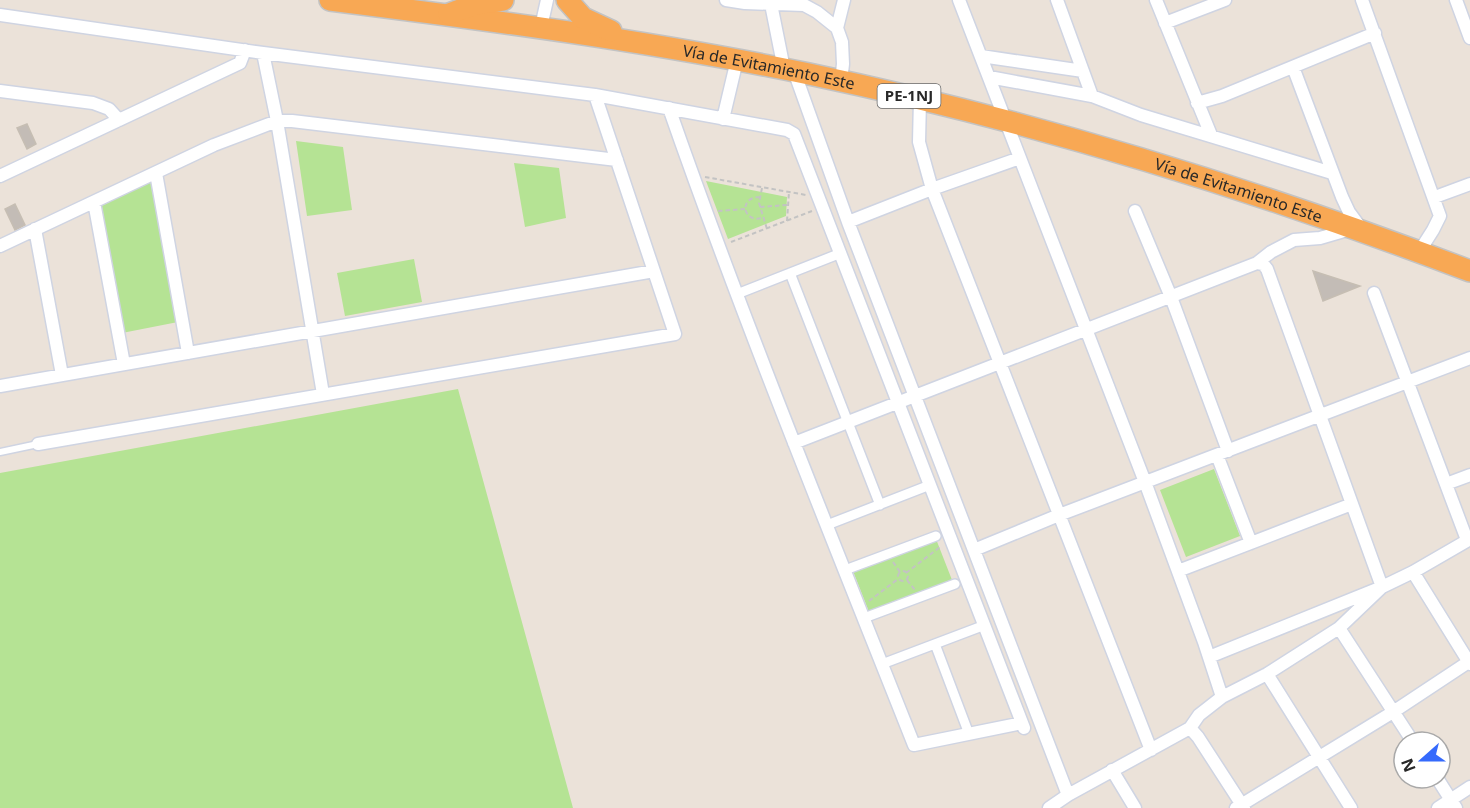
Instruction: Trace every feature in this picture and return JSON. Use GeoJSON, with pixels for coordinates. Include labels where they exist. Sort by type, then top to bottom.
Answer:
{"type":"FeatureCollection","features":[{"type":"Feature","properties":{"kind":"highway","name":"Vía de Evitamiento Este"},"geometry":{"type":"LineString","coordinates":[[330,0],[541,27],[634,42],[789,70],[920,99],[1006,120],[1176,169],[1359,230],[1470,271]]}},
{"type":"Feature","properties":{"kind":"highway"},"geometry":{"type":"LineString","coordinates":[[447,15],[476,3],[503,0]]}},
{"type":"Feature","properties":{"kind":"highway"},"geometry":{"type":"LineString","coordinates":[[567,0],[583,18],[634,42]]}},
{"type":"Feature","properties":{"kind":"street"},"geometry":{"type":"LineString","coordinates":[[541,27],[547,0]]}},
{"type":"Feature","properties":{"kind":"street"},"geometry":{"type":"LineString","coordinates":[[726,0],[804,5],[817,12],[837,28],[842,42],[841,81]]}},
{"type":"Feature","properties":{"kind":"street"},"geometry":{"type":"LineString","coordinates":[[837,28],[844,0]]}},
{"type":"Feature","properties":{"kind":"street"},"geometry":{"type":"LineString","coordinates":[[959,0],[1145,482],[1222,697]]}},
{"type":"Feature","properties":{"kind":"street"},"geometry":{"type":"LineString","coordinates":[[1057,0],[1092,96]]}},
{"type":"Feature","properties":{"kind":"street"},"geometry":{"type":"LineString","coordinates":[[1156,0],[1211,135]]}},
{"type":"Feature","properties":{"kind":"street"},"geometry":{"type":"LineString","coordinates":[[1165,23],[1225,0]]}},
{"type":"Feature","properties":{"kind":"street"},"geometry":{"type":"LineString","coordinates":[[1362,0],[1376,33],[1440,216],[1419,252]]}},
{"type":"Feature","properties":{"kind":"street"},"geometry":{"type":"LineString","coordinates":[[1456,0],[1470,39]]}},
{"type":"Feature","properties":{"kind":"street"},"geometry":{"type":"LineString","coordinates":[[771,4],[789,70],[1068,795]]}},
{"type":"Feature","properties":{"kind":"street"},"geometry":{"type":"LineString","coordinates":[[0,15],[263,53],[596,95],[669,108],[723,119],[787,130],[794,134],[1023,725],[914,745],[794,443],[669,108]]}},
{"type":"Feature","properties":{"kind":"street"},"geometry":{"type":"LineString","coordinates":[[1197,103],[1222,96],[1376,33]]}},
{"type":"Feature","properties":{"kind":"street"},"geometry":{"type":"LineString","coordinates":[[0,176],[240,63],[245,50]]}},
{"type":"Feature","properties":{"kind":"street"},"geometry":{"type":"LineString","coordinates":[[263,53],[277,121],[324,394]]}},
{"type":"Feature","properties":{"kind":"street"},"geometry":{"type":"LineString","coordinates":[[981,56],[1083,71]]}},
{"type":"Feature","properties":{"kind":"street"},"geometry":{"type":"LineString","coordinates":[[723,119],[737,60]]}},
{"type":"Feature","properties":{"kind":"street"},"geometry":{"type":"LineString","coordinates":[[794,443],[1257,263],[1276,248],[1294,240],[1320,238],[1359,230],[1332,173],[1293,67]]}},
{"type":"Feature","properties":{"kind":"street"},"geometry":{"type":"LineString","coordinates":[[989,76],[1092,96],[1141,115],[1332,173]]}},
{"type":"Feature","properties":{"kind":"street"},"geometry":{"type":"LineString","coordinates":[[0,91],[93,103],[109,109],[120,120]]}},
{"type":"Feature","properties":{"kind":"street"},"geometry":{"type":"LineString","coordinates":[[38,444],[675,334],[596,95]]}},
{"type":"Feature","properties":{"kind":"street"},"geometry":{"type":"LineString","coordinates":[[920,99],[919,142],[932,189],[1151,750]]}},
{"type":"Feature","properties":{"kind":"street"},"geometry":{"type":"LineString","coordinates":[[0,246],[214,145],[277,121],[617,160]]}},
{"type":"Feature","properties":{"kind":"street"},"geometry":{"type":"LineString","coordinates":[[848,222],[1020,158]]}},
{"type":"Feature","properties":{"kind":"street"},"geometry":{"type":"LineString","coordinates":[[156,172],[188,353]]}},
{"type":"Feature","properties":{"kind":"street"},"geometry":{"type":"LineString","coordinates":[[1435,198],[1470,184]]}},
{"type":"Feature","properties":{"kind":"street"},"geometry":{"type":"LineString","coordinates":[[94,202],[124,364]]}},
{"type":"Feature","properties":{"kind":"street"},"geometry":{"type":"LineString","coordinates":[[1135,211],[1171,297],[1251,543]]}},
{"type":"Feature","properties":{"kind":"street"},"geometry":{"type":"LineString","coordinates":[[35,229],[62,375]]}},
{"type":"Feature","properties":{"kind":"street"},"geometry":{"type":"LineString","coordinates":[[737,294],[841,253]]}},
{"type":"Feature","properties":{"kind":"street"},"geometry":{"type":"LineString","coordinates":[[1257,263],[1263,264],[1267,269],[1382,587]]}},
{"type":"Feature","properties":{"kind":"street"},"geometry":{"type":"LineString","coordinates":[[0,386],[654,271]]}},
{"type":"Feature","properties":{"kind":"street"},"geometry":{"type":"LineString","coordinates":[[790,273],[880,505]]}},
{"type":"Feature","properties":{"kind":"street"},"geometry":{"type":"LineString","coordinates":[[1209,657],[1382,587],[1413,572],[1469,539],[1374,292]]}},
{"type":"Feature","properties":{"kind":"street"},"geometry":{"type":"LineString","coordinates":[[974,550],[1059,515],[1470,358]]}},
{"type":"Feature","properties":{"kind":"street"},"geometry":{"type":"LineString","coordinates":[[1446,484],[1470,475]]}},
{"type":"Feature","properties":{"kind":"street"},"geometry":{"type":"LineString","coordinates":[[827,525],[930,485]]}},
{"type":"Feature","properties":{"kind":"street"},"geometry":{"type":"LineString","coordinates":[[1178,571],[1352,504]]}},
{"type":"Feature","properties":{"kind":"street"},"geometry":{"type":"LineString","coordinates":[[845,570],[936,536]]}},
{"type":"Feature","properties":{"kind":"street"},"geometry":{"type":"LineString","coordinates":[[1190,728],[1241,807],[1318,756],[1393,712],[1470,662],[1413,572]]}},
{"type":"Feature","properties":{"kind":"street"},"geometry":{"type":"LineString","coordinates":[[864,618],[955,584]]}},
{"type":"Feature","properties":{"kind":"street"},"geometry":{"type":"LineString","coordinates":[[1049,808],[1112,770],[1190,728],[1199,715],[1222,697],[1267,674],[1339,627],[1382,587]]}},
{"type":"Feature","properties":{"kind":"street"},"geometry":{"type":"LineString","coordinates":[[882,664],[985,626]]}},
{"type":"Feature","properties":{"kind":"street"},"geometry":{"type":"LineString","coordinates":[[1339,627],[1405,730]]}},
{"type":"Feature","properties":{"kind":"street"},"geometry":{"type":"LineString","coordinates":[[935,644],[969,734]]}},
{"type":"Feature","properties":{"kind":"street"},"geometry":{"type":"LineString","coordinates":[[1267,674],[1351,808]]}},
{"type":"Feature","properties":{"kind":"street"},"geometry":{"type":"LineString","coordinates":[[1112,770],[1136,808]]}},
{"type":"Feature","properties":{"kind":"street"},"geometry":{"type":"LineString","coordinates":[[1438,808],[1454,804],[1470,787]]}},
{"type":"Feature","properties":{"kind":"street"},"geometry":{"type":"LineString","coordinates":[[1445,790],[1454,804]]}},
{"type":"Feature","properties":{"kind":"lane"},"geometry":{"type":"LineString","coordinates":[[0,452],[38,444]]}},
{"type":"Feature","properties":{"kind":"path"},"geometry":{"type":"LineString","coordinates":[[693,175],[806,195]]}},
{"type":"Feature","properties":{"kind":"path"},"geometry":{"type":"LineString","coordinates":[[762,187],[760,207],[766,229]]}},
{"type":"Feature","properties":{"kind":"path"},"geometry":{"type":"LineString","coordinates":[[787,221],[789,192]]}},
{"type":"Feature","properties":{"kind":"path"},"geometry":{"type":"LineString","coordinates":[[760,196],[748,200],[745,208],[754,219],[762,218]]}},
{"type":"Feature","properties":{"kind":"path"},"geometry":{"type":"LineString","coordinates":[[760,207],[788,205]]}},
{"type":"Feature","properties":{"kind":"path"},"geometry":{"type":"LineString","coordinates":[[716,212],[745,208]]}},
{"type":"Feature","properties":{"kind":"path"},"geometry":{"type":"LineString","coordinates":[[719,247],[812,211]]}},
{"type":"Feature","properties":{"kind":"path"},"geometry":{"type":"LineString","coordinates":[[864,604],[898,579],[899,572],[906,573],[940,547]]}},
{"type":"Feature","properties":{"kind":"path"},"geometry":{"type":"LineString","coordinates":[[898,579],[905,581],[908,577],[906,573]]}},
{"type":"Feature","properties":{"kind":"green space"},"geometry":{"type":"Polygon","coordinates":[[[296,141],[343,147],[352,210],[307,216],[296,141]]]}},
{"type":"Feature","properties":{"kind":"green space"},"geometry":{"type":"Polygon","coordinates":[[[514,163],[559,168],[566,218],[525,227],[514,163]]]}},
{"type":"Feature","properties":{"kind":"green space"},"geometry":{"type":"Polygon","coordinates":[[[149,181],[155,184],[178,322],[122,333],[99,205],[149,181]]]}},
{"type":"Feature","properties":{"kind":"green space"},"geometry":{"type":"Polygon","coordinates":[[[706,181],[787,197],[786,216],[728,239],[706,181]]]}},
{"type":"Feature","properties":{"kind":"green space"},"geometry":{"type":"Polygon","coordinates":[[[414,259],[422,302],[345,316],[337,273],[414,259]]]}},
{"type":"Feature","properties":{"kind":"green space"},"geometry":{"type":"Polygon","coordinates":[[[458,389],[573,808],[0,808],[0,473],[458,389]]]}},
{"type":"Feature","properties":{"kind":"green space"},"geometry":{"type":"Polygon","coordinates":[[[1214,469],[1240,536],[1186,557],[1160,490],[1214,469]]]}},
{"type":"Feature","properties":{"kind":"green space"},"geometry":{"type":"Polygon","coordinates":[[[936,539],[952,580],[869,612],[853,571],[936,539]]]}},
{"type":"Feature","properties":{"kind":"building"},"geometry":{"type":"Polygon","coordinates":[[[27,124],[36,144],[27,149],[17,128],[27,124]]]}},
{"type":"Feature","properties":{"kind":"building"},"geometry":{"type":"Polygon","coordinates":[[[15,204],[25,225],[15,230],[5,209],[15,204]]]}},
{"type":"Feature","properties":{"kind":"building"},"geometry":{"type":"Polygon","coordinates":[[[1313,271],[1360,286],[1323,301],[1313,271]]]}}]}
